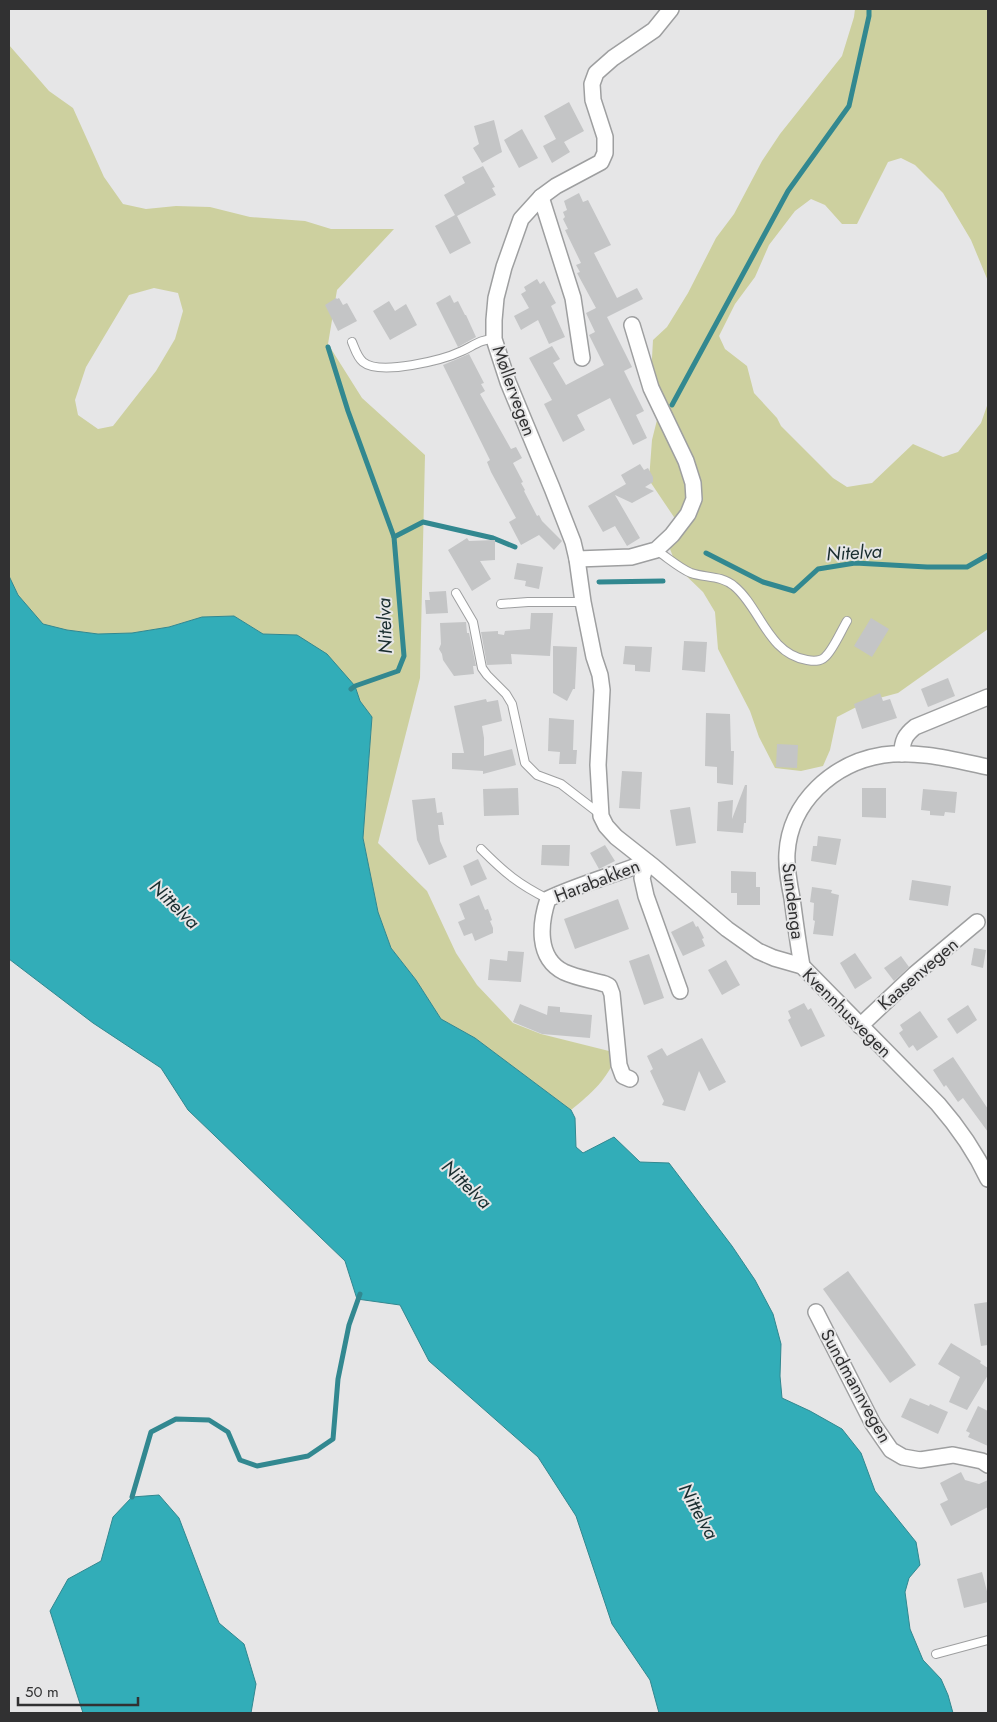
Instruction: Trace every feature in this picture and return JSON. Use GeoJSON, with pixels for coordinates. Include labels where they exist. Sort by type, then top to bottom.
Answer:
{"type":"FeatureCollection","features":[{"type":"Feature","properties":{"kind":"street","name":"Møllervegen"},"geometry":{"type":"LineString","coordinates":[[601,816],[598,765],[602,690],[583,602],[577,559],[573,542],[552,488],[508,382],[494,340],[494,320],[496,298],[510,248],[521,219],[541,196],[601,162],[605,153],[605,137],[593,100],[592,84],[596,73],[613,58],[654,30],[670,9]]}},
{"type":"Feature","properties":{"kind":"street"},"geometry":{"type":"LineString","coordinates":[[541,196],[573,298],[582,358]]}},
{"type":"Feature","properties":{"kind":"street"},"geometry":{"type":"LineString","coordinates":[[577,559],[631,557],[656,550],[672,536],[688,514],[694,498],[693,482],[686,461],[651,388],[632,325]]}},
{"type":"Feature","properties":{"kind":"street"},"geometry":{"type":"LineString","coordinates":[[902,754],[904,739],[907,733],[915,727],[988,697]]}},
{"type":"Feature","properties":{"kind":"street","name":"Sundenga"},"geometry":{"type":"LineString","coordinates":[[802,966],[787,866],[789,838],[798,811],[816,788],[847,766],[883,755],[902,754],[944,758],[988,767]]}},
{"type":"Feature","properties":{"kind":"street","name":"Kvennhusvegen"},"geometry":{"type":"LineString","coordinates":[[601,816],[606,826],[616,837],[727,929],[758,951],[802,966],[938,1104],[969,1142],[988,1179]]}},
{"type":"Feature","properties":{"kind":"street","name":"Harabakken"},"geometry":{"type":"LineString","coordinates":[[630,1079],[624,1076],[619,1065],[612,994],[609,986],[562,971],[545,951],[541,933],[543,914],[548,899],[570,889],[647,862]]}},
{"type":"Feature","properties":{"kind":"street","name":"Harabakken"},"geometry":{"type":"LineString","coordinates":[[647,862],[642,878],[646,896],[680,991]]}},
{"type":"Feature","properties":{"kind":"street","name":"Kaasenvegen"},"geometry":{"type":"LineString","coordinates":[[860,1026],[915,974],[977,922]]}},
{"type":"Feature","properties":{"kind":"street","name":"Sundmannvegen"},"geometry":{"type":"LineString","coordinates":[[816,1312],[873,1424],[891,1450],[903,1458],[920,1460],[953,1454],[988,1464]]}},
{"type":"Feature","properties":{"kind":"lane"},"geometry":{"type":"LineString","coordinates":[[352,342],[357,356],[365,364],[389,368],[437,360],[462,351],[479,342],[488,339],[494,340]]}},
{"type":"Feature","properties":{"kind":"lane"},"geometry":{"type":"LineString","coordinates":[[656,550],[689,572],[716,577],[732,584],[742,593],[773,639],[782,648],[803,660],[820,660],[826,656],[846,621]]}},
{"type":"Feature","properties":{"kind":"lane"},"geometry":{"type":"LineString","coordinates":[[456,593],[473,622],[482,668],[487,676],[506,694],[512,704],[526,763],[537,775],[561,784],[601,816]]}},
{"type":"Feature","properties":{"kind":"lane"},"geometry":{"type":"LineString","coordinates":[[502,604],[583,602]]}},
{"type":"Feature","properties":{"kind":"lane"},"geometry":{"type":"LineString","coordinates":[[481,849],[507,875],[525,888],[548,899]]}},
{"type":"Feature","properties":{"kind":"lane"},"geometry":{"type":"LineString","coordinates":[[936,1654],[988,1640]]}},
{"type":"Feature","properties":{"kind":"green space"},"geometry":{"type":"Polygon","coordinates":[[[855,9],[988,9],[988,281],[971,240],[943,193],[915,165],[901,158],[888,162],[857,224],[842,224],[825,205],[811,199],[795,211],[769,245],[755,277],[735,304],[719,336],[725,349],[747,366],[754,393],[777,418],[781,426],[833,478],[847,487],[872,483],[913,444],[943,457],[958,452],[981,423],[988,403],[988,629],[898,693],[868,701],[837,717],[830,750],[823,766],[801,771],[775,768],[759,737],[750,711],[718,649],[715,612],[703,592],[677,567],[670,549],[680,526],[649,480],[652,440],[660,408],[651,376],[653,340],[667,327],[688,293],[716,238],[734,214],[762,161],[780,134],[842,56],[855,9]]]}},
{"type":"Feature","properties":{"kind":"green space"},"geometry":{"type":"Polygon","coordinates":[[[9,45],[49,91],[73,108],[104,177],[123,204],[146,209],[176,206],[210,207],[250,217],[305,221],[331,229],[394,229],[337,290],[328,344],[362,398],[425,455],[420,678],[378,843],[427,891],[456,953],[477,985],[513,1023],[541,1034],[617,1053],[604,1078],[586,1098],[571,1110],[475,1038],[441,1019],[416,980],[391,948],[378,912],[363,838],[372,717],[360,701],[355,686],[297,635],[263,634],[234,616],[202,617],[169,627],[132,633],[98,634],[67,630],[43,625],[18,595],[9,576],[9,45]],[[154,288],[129,295],[86,367],[75,400],[78,415],[98,429],[113,426],[156,371],[175,339],[183,311],[178,293],[154,288]]]}},
{"type":"Feature","properties":{"kind":"water","name":"Nittelva"},"geometry":{"type":"Polygon","coordinates":[[[9,576],[18,595],[43,624],[67,630],[98,634],[132,633],[169,627],[202,617],[234,616],[263,634],[297,635],[327,654],[355,686],[360,701],[372,717],[363,838],[378,912],[391,948],[416,980],[441,1019],[475,1038],[571,1110],[575,1118],[576,1147],[583,1153],[614,1137],[640,1162],[669,1163],[732,1246],[755,1280],[773,1314],[781,1344],[780,1376],[782,1398],[842,1429],[861,1453],[875,1491],[916,1542],[920,1565],[909,1578],[905,1592],[910,1629],[923,1660],[941,1679],[953,1713],[659,1713],[650,1680],[612,1624],[576,1516],[538,1457],[429,1361],[400,1305],[357,1299],[345,1261],[188,1110],[161,1068],[93,1023],[9,959],[9,576]]]}},
{"type":"Feature","properties":{"kind":"water"},"geometry":{"type":"Polygon","coordinates":[[[159,1495],[179,1518],[219,1623],[244,1644],[256,1684],[251,1713],[83,1713],[50,1611],[68,1579],[101,1561],[113,1517],[132,1497],[159,1495]]]}},
{"type":"Feature","properties":{"kind":"building"},"geometry":{"type":"Polygon","coordinates":[[[569,102],[584,131],[564,142],[570,152],[552,163],[543,146],[556,139],[544,116],[569,102]]]}},
{"type":"Feature","properties":{"kind":"building"},"geometry":{"type":"Polygon","coordinates":[[[494,120],[502,152],[482,163],[473,148],[479,144],[474,126],[494,120]]]}},
{"type":"Feature","properties":{"kind":"building"},"geometry":{"type":"Polygon","coordinates":[[[522,129],[538,158],[519,168],[504,140],[522,129]]]}},
{"type":"Feature","properties":{"kind":"building"},"geometry":{"type":"Polygon","coordinates":[[[483,166],[495,187],[492,188],[496,195],[457,216],[471,243],[450,254],[435,226],[455,215],[444,195],[465,183],[462,177],[483,166]]]}},
{"type":"Feature","properties":{"kind":"building"},"geometry":{"type":"Polygon","coordinates":[[[579,193],[583,202],[588,200],[611,245],[594,253],[617,298],[637,288],[643,299],[607,317],[632,367],[624,371],[644,411],[636,415],[647,438],[633,445],[610,398],[577,415],[585,430],[563,442],[544,404],[552,400],[529,358],[552,346],[560,359],[553,363],[566,385],[604,365],[589,335],[595,332],[586,313],[596,308],[577,273],[580,272],[576,265],[581,263],[565,230],[568,229],[563,219],[565,217],[563,212],[567,210],[564,201],[579,193]]]}},
{"type":"Feature","properties":{"kind":"building"},"geometry":{"type":"Polygon","coordinates":[[[537,279],[540,284],[544,281],[556,303],[551,306],[565,337],[549,344],[538,320],[521,330],[514,316],[529,308],[521,294],[526,291],[524,287],[537,279]]]}},
{"type":"Feature","properties":{"kind":"building"},"geometry":{"type":"Polygon","coordinates":[[[450,295],[454,303],[458,301],[476,337],[458,347],[436,303],[450,295]]]}},
{"type":"Feature","properties":{"kind":"building"},"geometry":{"type":"Polygon","coordinates":[[[339,298],[343,305],[347,303],[357,321],[338,331],[325,305],[339,298]]]}},
{"type":"Feature","properties":{"kind":"building"},"geometry":{"type":"Polygon","coordinates":[[[389,301],[395,311],[406,304],[417,325],[390,340],[373,311],[389,301]]]}},
{"type":"Feature","properties":{"kind":"building"},"geometry":{"type":"Polygon","coordinates":[[[469,354],[484,383],[481,384],[485,391],[480,394],[511,449],[516,447],[522,458],[513,463],[523,482],[521,483],[524,491],[537,516],[539,515],[542,521],[562,541],[554,550],[539,535],[521,545],[509,522],[516,518],[491,472],[487,462],[490,460],[443,365],[469,354]]]}},
{"type":"Feature","properties":{"kind":"building"},"geometry":{"type":"Polygon","coordinates":[[[640,464],[644,470],[648,468],[653,477],[653,482],[645,487],[654,491],[632,503],[615,495],[640,538],[627,546],[615,526],[603,532],[588,506],[626,484],[621,475],[640,464]]]}},
{"type":"Feature","properties":{"kind":"building"},"geometry":{"type":"Polygon","coordinates":[[[467,538],[469,541],[495,540],[495,560],[480,561],[491,579],[472,591],[448,550],[467,538]]]}},
{"type":"Feature","properties":{"kind":"building"},"geometry":{"type":"Polygon","coordinates":[[[517,563],[543,567],[539,589],[525,586],[526,581],[514,579],[517,563]]]}},
{"type":"Feature","properties":{"kind":"building"},"geometry":{"type":"Polygon","coordinates":[[[446,591],[448,613],[426,614],[425,600],[430,600],[429,592],[446,591]]]}},
{"type":"Feature","properties":{"kind":"building"},"geometry":{"type":"Polygon","coordinates":[[[531,613],[553,613],[550,656],[511,654],[512,664],[487,665],[481,632],[498,631],[498,634],[504,635],[505,631],[530,629],[531,613]]]}},
{"type":"Feature","properties":{"kind":"building"},"geometry":{"type":"Polygon","coordinates":[[[871,618],[889,629],[872,657],[854,646],[871,618]]]}},
{"type":"Feature","properties":{"kind":"building"},"geometry":{"type":"Polygon","coordinates":[[[466,622],[476,666],[473,666],[474,674],[454,676],[443,660],[439,649],[441,644],[440,623],[466,622]]]}},
{"type":"Feature","properties":{"kind":"building"},"geometry":{"type":"Polygon","coordinates":[[[684,641],[707,642],[705,672],[682,670],[684,641]]]}},
{"type":"Feature","properties":{"kind":"building"},"geometry":{"type":"Polygon","coordinates":[[[553,646],[577,647],[575,689],[573,689],[567,701],[553,693],[553,646]]]}},
{"type":"Feature","properties":{"kind":"building"},"geometry":{"type":"Polygon","coordinates":[[[625,646],[652,647],[650,672],[635,671],[635,665],[623,664],[625,646]]]}},
{"type":"Feature","properties":{"kind":"building"},"geometry":{"type":"Polygon","coordinates":[[[948,678],[955,696],[928,707],[921,689],[948,678]]]}},
{"type":"Feature","properties":{"kind":"building"},"geometry":{"type":"Polygon","coordinates":[[[880,693],[883,701],[890,699],[897,718],[862,729],[854,704],[880,693]]]}},
{"type":"Feature","properties":{"kind":"building"},"geometry":{"type":"Polygon","coordinates":[[[486,699],[487,702],[498,700],[502,721],[482,726],[484,756],[512,749],[516,765],[483,774],[483,771],[452,769],[452,753],[464,753],[454,706],[486,699]]]}},
{"type":"Feature","properties":{"kind":"building"},"geometry":{"type":"Polygon","coordinates":[[[706,713],[730,714],[731,751],[734,751],[733,785],[717,783],[717,767],[705,766],[706,713]]]}},
{"type":"Feature","properties":{"kind":"building"},"geometry":{"type":"Polygon","coordinates":[[[549,718],[574,720],[573,750],[577,750],[576,764],[559,764],[560,752],[548,751],[549,718]]]}},
{"type":"Feature","properties":{"kind":"building"},"geometry":{"type":"Polygon","coordinates":[[[777,744],[798,745],[797,768],[776,767],[777,744]]]}},
{"type":"Feature","properties":{"kind":"building"},"geometry":{"type":"Polygon","coordinates":[[[622,771],[642,772],[640,809],[619,808],[622,771]]]}},
{"type":"Feature","properties":{"kind":"building"},"geometry":{"type":"Polygon","coordinates":[[[745,785],[747,785],[746,823],[744,823],[743,833],[717,831],[718,802],[733,800],[732,819],[745,785]]]}},
{"type":"Feature","properties":{"kind":"building"},"geometry":{"type":"Polygon","coordinates":[[[518,788],[519,815],[484,816],[483,789],[518,788]]]}},
{"type":"Feature","properties":{"kind":"building"},"geometry":{"type":"Polygon","coordinates":[[[862,788],[886,788],[886,818],[862,817],[862,788]]]}},
{"type":"Feature","properties":{"kind":"building"},"geometry":{"type":"Polygon","coordinates":[[[923,789],[957,792],[955,813],[945,812],[944,816],[930,815],[930,811],[921,810],[923,789]]]}},
{"type":"Feature","properties":{"kind":"building"},"geometry":{"type":"Polygon","coordinates":[[[435,798],[437,813],[442,812],[444,825],[438,825],[440,841],[447,857],[429,865],[417,840],[412,800],[435,798]]]}},
{"type":"Feature","properties":{"kind":"building"},"geometry":{"type":"Polygon","coordinates":[[[690,807],[696,843],[676,846],[670,810],[690,807]]]}},
{"type":"Feature","properties":{"kind":"building"},"geometry":{"type":"Polygon","coordinates":[[[818,836],[841,839],[836,865],[811,861],[813,846],[817,846],[818,836]]]}},
{"type":"Feature","properties":{"kind":"building"},"geometry":{"type":"Polygon","coordinates":[[[542,845],[570,845],[569,866],[541,865],[542,845]]]}},
{"type":"Feature","properties":{"kind":"building"},"geometry":{"type":"Polygon","coordinates":[[[605,845],[615,861],[599,869],[590,853],[605,845]]]}},
{"type":"Feature","properties":{"kind":"building"},"geometry":{"type":"Polygon","coordinates":[[[478,859],[487,879],[471,886],[463,866],[478,859]]]}},
{"type":"Feature","properties":{"kind":"building"},"geometry":{"type":"Polygon","coordinates":[[[731,871],[756,872],[756,887],[760,887],[760,905],[737,905],[737,893],[731,893],[731,871]]]}},
{"type":"Feature","properties":{"kind":"building"},"geometry":{"type":"Polygon","coordinates":[[[912,880],[951,886],[948,906],[909,900],[912,880]]]}},
{"type":"Feature","properties":{"kind":"building"},"geometry":{"type":"Polygon","coordinates":[[[812,887],[832,890],[831,893],[839,895],[833,936],[813,934],[815,921],[813,920],[814,903],[810,902],[812,887]]]}},
{"type":"Feature","properties":{"kind":"building"},"geometry":{"type":"Polygon","coordinates":[[[479,895],[485,910],[488,909],[492,920],[490,921],[493,933],[475,941],[472,933],[464,936],[458,922],[465,919],[459,904],[479,895]]]}},
{"type":"Feature","properties":{"kind":"building"},"geometry":{"type":"Polygon","coordinates":[[[618,899],[629,929],[575,949],[564,919],[618,899]]]}},
{"type":"Feature","properties":{"kind":"building"},"geometry":{"type":"Polygon","coordinates":[[[693,921],[704,938],[702,939],[705,946],[683,956],[671,932],[693,921]]]}},
{"type":"Feature","properties":{"kind":"building"},"geometry":{"type":"Polygon","coordinates":[[[974,948],[986,950],[983,968],[971,965],[974,948]]]}},
{"type":"Feature","properties":{"kind":"building"},"geometry":{"type":"Polygon","coordinates":[[[508,951],[524,952],[521,982],[488,980],[490,959],[507,961],[508,951]]]}},
{"type":"Feature","properties":{"kind":"building"},"geometry":{"type":"Polygon","coordinates":[[[855,953],[872,978],[855,989],[840,963],[855,953]]]}},
{"type":"Feature","properties":{"kind":"building"},"geometry":{"type":"Polygon","coordinates":[[[649,954],[664,998],[644,1005],[629,961],[649,954]]]}},
{"type":"Feature","properties":{"kind":"building"},"geometry":{"type":"Polygon","coordinates":[[[901,956],[909,967],[894,981],[884,968],[901,956]]]}},
{"type":"Feature","properties":{"kind":"building"},"geometry":{"type":"Polygon","coordinates":[[[726,960],[740,985],[722,995],[708,970],[726,960]]]}},
{"type":"Feature","properties":{"kind":"building"},"geometry":{"type":"Polygon","coordinates":[[[804,1003],[808,1010],[811,1008],[825,1036],[801,1047],[788,1020],[791,1018],[788,1011],[804,1003]]]}},
{"type":"Feature","properties":{"kind":"building"},"geometry":{"type":"Polygon","coordinates":[[[520,1004],[547,1015],[548,1006],[560,1007],[560,1012],[592,1015],[590,1038],[542,1034],[513,1022],[520,1004]]]}},
{"type":"Feature","properties":{"kind":"building"},"geometry":{"type":"Polygon","coordinates":[[[968,1005],[977,1020],[957,1034],[947,1019],[968,1005]]]}},
{"type":"Feature","properties":{"kind":"building"},"geometry":{"type":"Polygon","coordinates":[[[920,1011],[938,1037],[917,1051],[913,1045],[909,1048],[899,1033],[903,1030],[900,1025],[920,1011]]]}},
{"type":"Feature","properties":{"kind":"building"},"geometry":{"type":"Polygon","coordinates":[[[702,1038],[726,1082],[709,1091],[699,1071],[685,1111],[662,1105],[664,1101],[650,1071],[653,1069],[647,1056],[662,1048],[667,1056],[702,1038]]]}},
{"type":"Feature","properties":{"kind":"building"},"geometry":{"type":"Polygon","coordinates":[[[953,1057],[988,1109],[988,1132],[963,1098],[958,1102],[946,1085],[944,1087],[933,1070],[953,1057]]]}},
{"type":"Feature","properties":{"kind":"building"},"geometry":{"type":"Polygon","coordinates":[[[848,1271],[916,1365],[890,1383],[823,1289],[848,1271]]]}},
{"type":"Feature","properties":{"kind":"building"},"geometry":{"type":"Polygon","coordinates":[[[988,1302],[988,1345],[981,1346],[974,1304],[988,1302]]]}},
{"type":"Feature","properties":{"kind":"building"},"geometry":{"type":"Polygon","coordinates":[[[951,1343],[981,1361],[980,1363],[988,1368],[988,1375],[967,1410],[949,1402],[960,1377],[938,1364],[951,1343]]]}},
{"type":"Feature","properties":{"kind":"building"},"geometry":{"type":"Polygon","coordinates":[[[910,1398],[948,1412],[938,1434],[901,1417],[910,1398]]]}},
{"type":"Feature","properties":{"kind":"building"},"geometry":{"type":"Polygon","coordinates":[[[978,1406],[988,1411],[988,1446],[968,1437],[970,1433],[966,1431],[978,1406]]]}},
{"type":"Feature","properties":{"kind":"building"},"geometry":{"type":"Polygon","coordinates":[[[961,1472],[965,1480],[979,1484],[988,1480],[988,1507],[951,1526],[940,1504],[948,1500],[940,1483],[961,1472]]]}},
{"type":"Feature","properties":{"kind":"building"},"geometry":{"type":"Polygon","coordinates":[[[982,1572],[988,1602],[964,1608],[957,1579],[982,1572]]]}},
{"type":"Feature","properties":{"kind":"waterway"},"geometry":{"type":"LineString","coordinates":[[672,405],[788,191],[849,106],[869,9]]}},
{"type":"Feature","properties":{"kind":"waterway"},"geometry":{"type":"LineString","coordinates":[[328,347],[348,411],[394,537]]}},
{"type":"Feature","properties":{"kind":"waterway","name":"Nitelva"},"geometry":{"type":"LineString","coordinates":[[351,689],[398,671],[404,656],[394,537],[423,522],[493,538],[515,547]]}},
{"type":"Feature","properties":{"kind":"waterway","name":"Nitelva"},"geometry":{"type":"LineString","coordinates":[[706,553],[763,582],[794,591],[818,569],[855,563],[967,567],[988,555]]}},
{"type":"Feature","properties":{"kind":"waterway","name":"Nitelva"},"geometry":{"type":"LineString","coordinates":[[599,582],[663,581]]}},
{"type":"Feature","properties":{"kind":"waterway"},"geometry":{"type":"LineString","coordinates":[[132,1497],[151,1432],[176,1419],[209,1420],[228,1432],[240,1460],[257,1466],[308,1456],[333,1439],[338,1379],[349,1325],[360,1294]]}}]}
